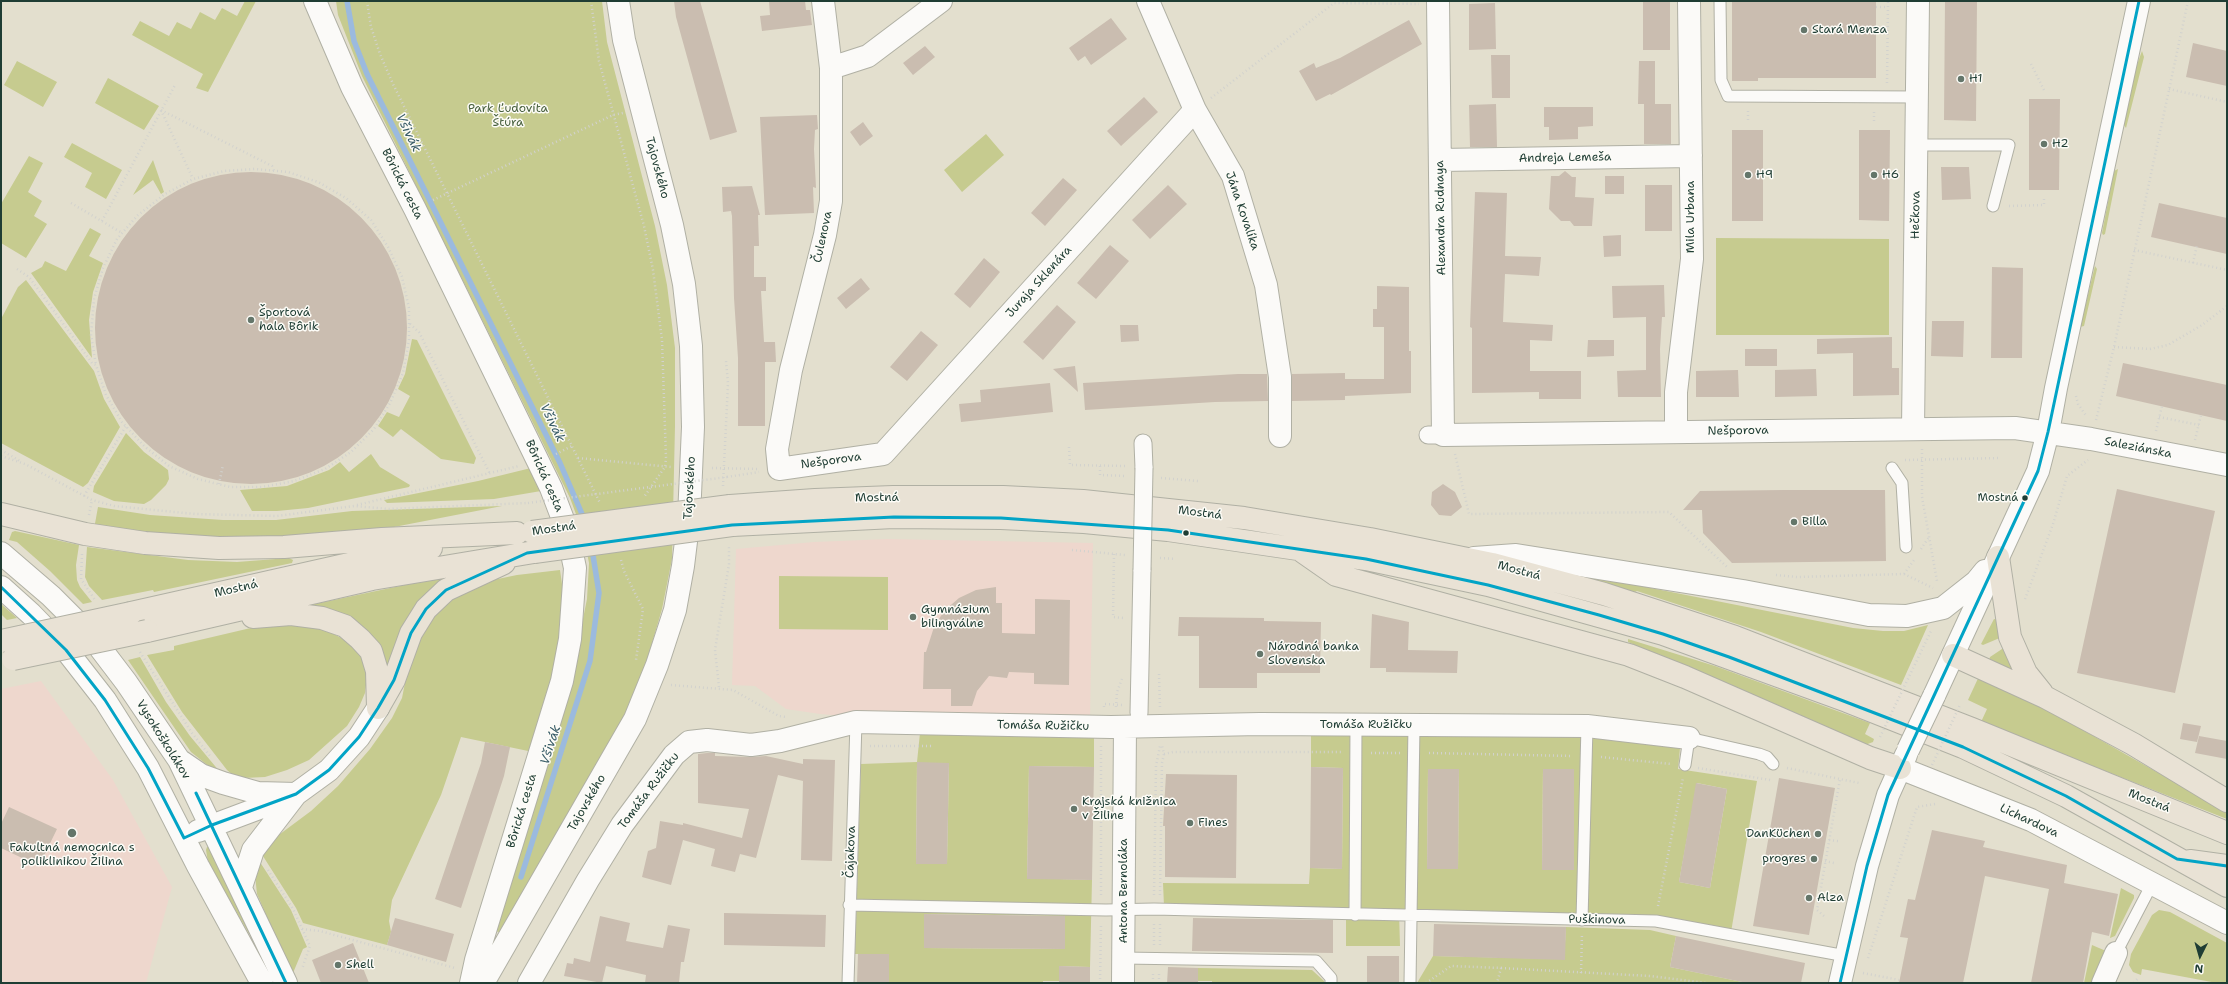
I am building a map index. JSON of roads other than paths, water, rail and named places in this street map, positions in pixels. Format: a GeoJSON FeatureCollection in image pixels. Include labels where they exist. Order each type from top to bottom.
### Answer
{"type":"FeatureCollection","features":[{"type":"Feature","properties":{"kind":"main road","name":"Mostná"},"geometry":{"type":"LineString","coordinates":[[1,641],[367,560],[528,542],[728,516],[815,500],[1003,497],[1083,501],[1244,518],[1370,539],[1492,564],[1604,594],[1735,637],[1980,732],[2227,833]]}},
{"type":"Feature","properties":{"kind":"main road"},"geometry":{"type":"LineString","coordinates":[[1,514],[85,534],[145,543],[219,548],[284,547],[382,539],[528,542]]}},
{"type":"Feature","properties":{"kind":"main road","name":"Mostná"},"geometry":{"type":"LineString","coordinates":[[728,516],[1001,518],[1168,530],[1298,549],[1427,571],[1488,585],[1606,617],[1714,652],[1963,747],[2066,796],[2227,886]]}},
{"type":"Feature","properties":{"kind":"main road"},"geometry":{"type":"LineString","coordinates":[[378,708],[394,680],[411,633],[426,609],[446,590],[528,542]]}},
{"type":"Feature","properties":{"kind":"main road","name":"Mostná"},"geometry":{"type":"LineString","coordinates":[[7,660],[141,638],[186,622],[528,542]]}},
{"type":"Feature","properties":{"kind":"main road"},"geometry":{"type":"LineString","coordinates":[[1298,549],[1336,575],[1630,655],[1685,677],[1870,758],[1904,759]]}},
{"type":"Feature","properties":{"kind":"main road"},"geometry":{"type":"LineString","coordinates":[[1998,557],[2010,637],[2026,673],[2045,697]]}},
{"type":"Feature","properties":{"kind":"main road"},"geometry":{"type":"LineString","coordinates":[[186,622],[291,614],[322,618],[345,626],[371,651],[377,671],[378,708]]}},
{"type":"Feature","properties":{"kind":"main road"},"geometry":{"type":"LineString","coordinates":[[1953,655],[2045,697],[2133,744],[2227,801]]}},
{"type":"Feature","properties":{"kind":"main road"},"geometry":{"type":"LineString","coordinates":[[2177,859],[2227,866]]}},
{"type":"Feature","properties":{"kind":"street","name":"Bôrická cesta"},"geometry":{"type":"LineString","coordinates":[[315,1],[352,87],[415,209],[551,488],[567,530],[575,568],[570,639],[562,681],[476,960],[464,976]]}},
{"type":"Feature","properties":{"kind":"street","name":"Tajovského"},"geometry":{"type":"LineString","coordinates":[[482,983],[635,720],[652,679],[674,610],[683,566],[692,468],[691,346],[684,284],[672,224],[624,40],[618,1]]}},
{"type":"Feature","properties":{"kind":"street","name":"Čulenova"},"geometry":{"type":"LineString","coordinates":[[779,469],[777,448],[791,370],[825,235],[831,201],[831,68],[823,1]]}},
{"type":"Feature","properties":{"kind":"street"},"geometry":{"type":"LineString","coordinates":[[831,68],[868,56],[941,1]]}},
{"type":"Feature","properties":{"kind":"street","name":"Jána Kovalíka"},"geometry":{"type":"LineString","coordinates":[[1148,1],[1195,110],[1233,176],[1266,285],[1280,377],[1280,436]]}},
{"type":"Feature","properties":{"kind":"street","name":"Mila Urbana"},"geometry":{"type":"LineString","coordinates":[[1676,431],[1676,392],[1692,259],[1689,1]]}},
{"type":"Feature","properties":{"kind":"street","name":"Hečkova"},"geometry":{"type":"LineString","coordinates":[[1913,429],[1918,1]]}},
{"type":"Feature","properties":{"kind":"street"},"geometry":{"type":"LineString","coordinates":[[1840,983],[1836,954],[1888,795],[2038,471],[2048,432],[2057,381],[2139,1]]}},
{"type":"Feature","properties":{"kind":"street","name":"Alexandra Rudnaya"},"geometry":{"type":"LineString","coordinates":[[1430,2],[1440,160],[1435,435]]}},
{"type":"Feature","properties":{"kind":"street","name":"Juraja Sklenára"},"geometry":{"type":"LineString","coordinates":[[883,454],[1195,110]]}},
{"type":"Feature","properties":{"kind":"street","name":"Andreja Lemeša"},"geometry":{"type":"LineString","coordinates":[[1440,160],[1691,156]]}},
{"type":"Feature","properties":{"kind":"street","name":"Nešporova"},"geometry":{"type":"LineString","coordinates":[[1435,435],[2011,428],[2048,432]]}},
{"type":"Feature","properties":{"kind":"street","name":"Saleziánska"},"geometry":{"type":"LineString","coordinates":[[2048,432],[2227,465]]}},
{"type":"Feature","properties":{"kind":"street","name":"Antona Bernoláka"},"geometry":{"type":"LineString","coordinates":[[1123,983],[1124,909],[1132,720],[1142,570],[1144,443]]}},
{"type":"Feature","properties":{"kind":"street","name":"Nešporova"},"geometry":{"type":"LineString","coordinates":[[779,469],[883,454]]}},
{"type":"Feature","properties":{"kind":"street","name":"Vysokoškolákov"},"geometry":{"type":"LineString","coordinates":[[1,553],[52,596],[91,636],[126,682],[179,760],[241,887],[293,979]]}},
{"type":"Feature","properties":{"kind":"street"},"geometry":{"type":"LineString","coordinates":[[1465,558],[1516,555],[1743,591],[1869,615],[1907,616],[1943,608],[1976,582],[1998,557]]}},
{"type":"Feature","properties":{"kind":"street"},"geometry":{"type":"LineString","coordinates":[[1,587],[31,614],[66,650],[105,700],[148,768],[262,983]]}},
{"type":"Feature","properties":{"kind":"street"},"geometry":{"type":"LineString","coordinates":[[184,838],[212,825],[296,794],[329,770],[359,738],[378,708]]}},
{"type":"Feature","properties":{"kind":"street","name":"Tomáša Ružičku"},"geometry":{"type":"LineString","coordinates":[[529,983],[588,880],[622,825],[674,755],[689,742],[707,740],[751,745],[780,742],[856,722],[1132,720],[1161,734],[1356,725],[1587,726],[1689,738]]}},
{"type":"Feature","properties":{"kind":"street","name":"Lichardova"},"geometry":{"type":"LineString","coordinates":[[1904,759],[2031,820],[2227,923]]}},
{"type":"Feature","properties":{"kind":"street"},"geometry":{"type":"LineString","coordinates":[[179,760],[201,775],[223,783],[258,793],[296,794]]}},
{"type":"Feature","properties":{"kind":"street"},"geometry":{"type":"LineString","coordinates":[[241,887],[253,850],[296,794]]}},
{"type":"Feature","properties":{"kind":"street"},"geometry":{"type":"LineString","coordinates":[[2103,983],[2116,953]]}},
{"type":"Feature","properties":{"kind":"lane"},"geometry":{"type":"LineString","coordinates":[[1720,1],[1721,80],[1728,96],[1917,97]]}},
{"type":"Feature","properties":{"kind":"lane"},"geometry":{"type":"LineString","coordinates":[[1916,145],[2009,145],[1993,206]]}},
{"type":"Feature","properties":{"kind":"lane"},"geometry":{"type":"LineString","coordinates":[[1896,464],[1902,483],[1906,547]]}},
{"type":"Feature","properties":{"kind":"lane","name":"Čajakova"},"geometry":{"type":"LineString","coordinates":[[848,983],[849,905],[856,722]]}},
{"type":"Feature","properties":{"kind":"lane"},"geometry":{"type":"LineString","coordinates":[[1355,915],[1356,725]]}},
{"type":"Feature","properties":{"kind":"lane"},"geometry":{"type":"LineString","coordinates":[[1410,983],[1414,725]]}},
{"type":"Feature","properties":{"kind":"lane"},"geometry":{"type":"LineString","coordinates":[[1582,920],[1587,726]]}},
{"type":"Feature","properties":{"kind":"lane"},"geometry":{"type":"LineString","coordinates":[[1685,766],[1689,738],[1715,742],[1759,754],[1767,757],[1773,764]]}},
{"type":"Feature","properties":{"kind":"lane"},"geometry":{"type":"LineString","coordinates":[[2116,953],[2152,884]]}},
{"type":"Feature","properties":{"kind":"lane","name":"Puškinova"},"geometry":{"type":"LineString","coordinates":[[849,905],[1124,909],[1656,921],[1836,954]]}},
{"type":"Feature","properties":{"kind":"lane"},"geometry":{"type":"LineString","coordinates":[[1123,958],[1316,961],[1331,978],[1331,983]]}},
{"type":"Feature","properties":{"kind":"waterway","name":"Všivák"},"geometry":{"type":"LineString","coordinates":[[347,1],[354,41],[367,74],[560,463],[585,521]]}},
{"type":"Feature","properties":{"kind":"waterway","name":"Všivák"},"geometry":{"type":"LineString","coordinates":[[521,877],[590,661],[599,593],[592,549]]}},
{"type":"Feature","properties":{"kind":"place","name":"Stará Menza"},"geometry":{"type":"Point","coordinates":[1804,30]}},
{"type":"Feature","properties":{"kind":"place","name":"H1"},"geometry":{"type":"Point","coordinates":[1961,79]}},
{"type":"Feature","properties":{"kind":"place","name":"H2"},"geometry":{"type":"Point","coordinates":[2044,144]}},
{"type":"Feature","properties":{"kind":"place","name":"H9"},"geometry":{"type":"Point","coordinates":[1748,175]}},
{"type":"Feature","properties":{"kind":"place","name":"H6"},"geometry":{"type":"Point","coordinates":[1874,175]}},
{"type":"Feature","properties":{"kind":"place","name":"Športová hala Bôrik"},"geometry":{"type":"Point","coordinates":[251,320]}},
{"type":"Feature","properties":{"kind":"place","name":"Mostná"},"geometry":{"type":"Point","coordinates":[2025,498]}},
{"type":"Feature","properties":{"kind":"place","name":"Billa"},"geometry":{"type":"Point","coordinates":[1794,522]}},
{"type":"Feature","properties":{"kind":"place","name":"Gymnázium bilingválne"},"geometry":{"type":"Point","coordinates":[913,617]}},
{"type":"Feature","properties":{"kind":"place","name":"Národná banka Slovenska"},"geometry":{"type":"Point","coordinates":[1260,654]}},
{"type":"Feature","properties":{"kind":"place","name":"Krajská knižnica v Žiline"},"geometry":{"type":"Point","coordinates":[1074,809]}},
{"type":"Feature","properties":{"kind":"place","name":"Fines"},"geometry":{"type":"Point","coordinates":[1190,823]}},
{"type":"Feature","properties":{"kind":"place","name":"Fakultná nemocnica s poliklinikou Žilina"},"geometry":{"type":"Point","coordinates":[72,833]}},
{"type":"Feature","properties":{"kind":"place","name":"DanKüchen"},"geometry":{"type":"Point","coordinates":[1818,834]}},
{"type":"Feature","properties":{"kind":"place","name":"progres"},"geometry":{"type":"Point","coordinates":[1814,859]}},
{"type":"Feature","properties":{"kind":"place","name":"Alza"},"geometry":{"type":"Point","coordinates":[1809,898]}},
{"type":"Feature","properties":{"kind":"place","name":"Shell"},"geometry":{"type":"Point","coordinates":[338,965]}},
{"type":"Feature","properties":{"kind":"park label","name":"Park Ľudovíta Štúra"},"geometry":{"type":"Point","coordinates":[508,116]}}]}
